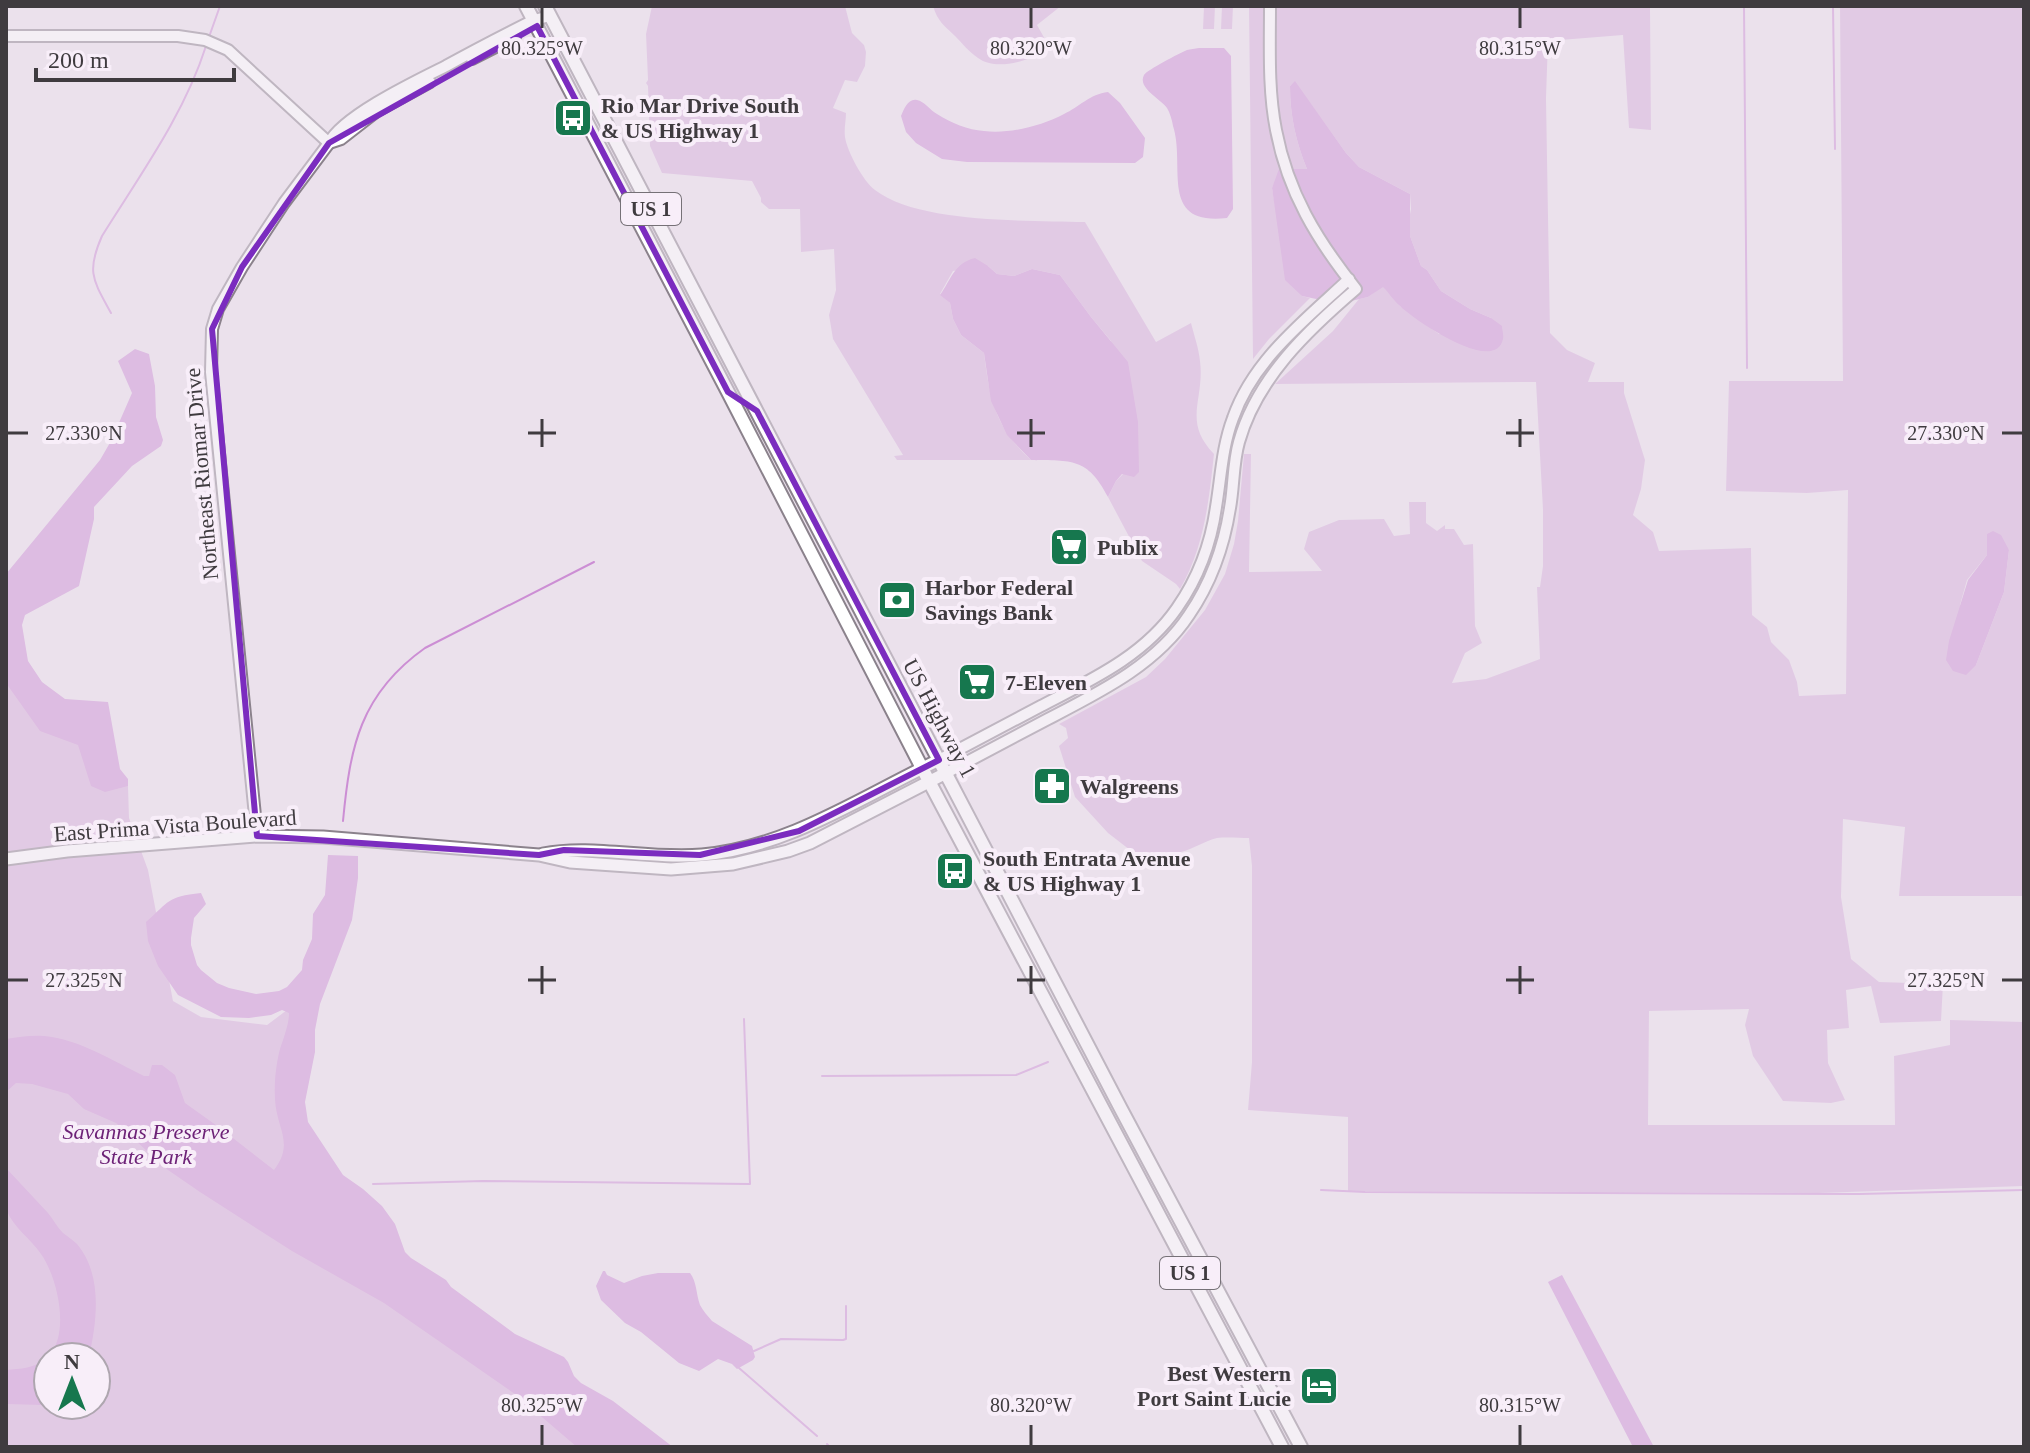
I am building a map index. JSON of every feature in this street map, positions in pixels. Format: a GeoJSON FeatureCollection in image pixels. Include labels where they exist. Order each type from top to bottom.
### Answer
{"type":"FeatureCollection","features":[{"type":"Feature","properties":{"kind":"main road","name":"US Highway 1"},"geometry":{"type":"LineString","coordinates":[[526,6],[922,768],[1282,1447]]}},
{"type":"Feature","properties":{"kind":"main road","name":"US Highway 1"},"geometry":{"type":"LineString","coordinates":[[548,11],[1121,1109],[1301,1447]]}},
{"type":"Feature","properties":{"kind":"main road"},"geometry":{"type":"LineString","coordinates":[[716,369],[732,382],[742,383]]}},
{"type":"Feature","properties":{"kind":"main road"},"geometry":{"type":"LineString","coordinates":[[729,394],[739,397],[757,411]]}},
{"type":"Feature","properties":{"kind":"main road","name":"East Prima Vista Boulevard"},"geometry":{"type":"LineString","coordinates":[[539,855],[564,850],[675,856],[729,852],[807,827],[939,760]]}},
{"type":"Feature","properties":{"kind":"main road","name":"East Prima Vista Boulevard"},"geometry":{"type":"LineString","coordinates":[[6,859],[67,851],[257,836],[335,838],[671,869],[733,864],[810,843],[946,773]]}},
{"type":"Feature","properties":{"kind":"main road"},"geometry":{"type":"LineString","coordinates":[[1088,1081],[1121,1109]]}},
{"type":"Feature","properties":{"kind":"main road"},"geometry":{"type":"LineString","coordinates":[[1098,1099],[1132,1129]]}},
{"type":"Feature","properties":{"kind":"street"},"geometry":{"type":"LineString","coordinates":[[1270,6],[1271,91],[1275,129],[1285,167],[1305,215],[1323,247],[1349,279]]}},
{"type":"Feature","properties":{"kind":"street","name":"Northeast Riomar Drive"},"geometry":{"type":"LineString","coordinates":[[257,836],[211,372],[212,329],[218,309],[284,203],[333,135],[389,95],[535,23],[548,11]]}},
{"type":"Feature","properties":{"kind":"street"},"geometry":{"type":"LineString","coordinates":[[6,36],[178,36],[213,43],[228,50],[329,143]]}},
{"type":"Feature","properties":{"kind":"street","name":"East Prima Vista Boulevard"},"geometry":{"type":"LineString","coordinates":[[939,760],[1098,677],[1127,659],[1159,630],[1183,599],[1208,545],[1219,474],[1233,416],[1261,366],[1349,279],[1356,289],[1293,349],[1257,399],[1239,442],[1222,548],[1209,582],[1189,616],[1169,641],[1135,670],[1101,691],[946,773]]}},
{"type":"Feature","properties":{"kind":"highlighted area"},"geometry":{"type":"Polygon","coordinates":[[[537,26],[728,392],[757,411],[939,760],[799,831],[700,855],[564,850],[539,855],[257,836],[212,329],[242,267],[329,143],[537,26]]]}},
{"type":"Feature","properties":{"kind":"green space"},"geometry":{"type":"Polygon","coordinates":[[[652,6],[845,6],[852,33],[864,45],[865,66],[857,82],[845,80],[833,108],[846,113],[846,143],[870,186],[894,201],[946,215],[1085,222],[1156,342],[1191,323],[1201,375],[1197,420],[1204,442],[1214,454],[1200,541],[1180,589],[1142,561],[1108,497],[1123,474],[1111,341],[1060,275],[1032,269],[1014,276],[997,274],[988,266],[953,271],[940,294],[950,303],[961,335],[984,353],[996,412],[1009,436],[1031,460],[897,460],[894,456],[903,455],[833,339],[829,315],[836,290],[834,249],[801,252],[800,209],[769,209],[761,202],[752,181],[662,173],[650,146],[646,83],[646,34],[652,6]]]}},
{"type":"Feature","properties":{"kind":"green space"},"geometry":{"type":"Polygon","coordinates":[[[933,6],[1061,6],[1037,25],[1050,48],[1014,63],[995,64],[975,56],[942,23],[933,6]]]}},
{"type":"Feature","properties":{"kind":"green space"},"geometry":{"type":"Polygon","coordinates":[[[1204,6],[1215,6],[1214,29],[1203,29],[1204,6]]]}},
{"type":"Feature","properties":{"kind":"green space"},"geometry":{"type":"Polygon","coordinates":[[[1222,6],[1233,6],[1232,29],[1221,29],[1222,6]]]}},
{"type":"Feature","properties":{"kind":"green space"},"geometry":{"type":"Polygon","coordinates":[[[1249,6],[1267,6],[1282,169],[1272,188],[1279,229],[1302,296],[1310,298],[1253,359],[1249,6]]]}},
{"type":"Feature","properties":{"kind":"green space"},"geometry":{"type":"Polygon","coordinates":[[[1274,6],[1650,6],[1651,130],[1629,128],[1623,35],[1548,41],[1550,333],[1567,350],[1595,363],[1588,382],[1624,382],[1624,393],[1645,460],[1633,515],[1653,532],[1659,551],[1751,548],[1752,615],[1767,627],[1771,642],[1789,660],[1799,696],[1846,694],[1848,490],[1807,493],[1726,491],[1729,381],[1843,381],[1840,6],[2024,6],[2024,896],[1899,896],[1905,827],[1843,819],[1841,897],[1851,959],[1879,982],[1943,984],[1941,1021],[1880,1023],[1871,986],[1846,990],[1849,1028],[1827,1030],[1828,1063],[1845,1100],[1831,1103],[1783,1101],[1753,1056],[1745,1025],[1749,1009],[1649,1011],[1648,1125],[1895,1125],[1894,1056],[1950,1045],[1950,1020],[2024,1022],[2024,1186],[1818,1193],[1348,1191],[1348,1117],[1248,1110],[1252,1062],[1252,866],[1249,838],[1217,838],[1181,852],[1143,860],[1108,833],[1075,797],[1059,746],[1068,738],[1066,728],[1059,724],[1146,677],[1205,610],[1225,574],[1234,544],[1244,454],[1251,454],[1249,572],[1322,571],[1304,549],[1309,532],[1339,520],[1384,519],[1394,536],[1410,534],[1409,502],[1426,502],[1426,523],[1437,531],[1445,525],[1445,529],[1454,529],[1464,545],[1473,544],[1475,626],[1482,643],[1465,653],[1452,683],[1486,679],[1540,659],[1537,587],[1540,587],[1543,566],[1536,382],[1275,384],[1333,331],[1359,299],[1368,297],[1383,286],[1400,306],[1439,334],[1491,318],[1441,291],[1421,266],[1410,236],[1410,194],[1359,167],[1295,82],[1290,86],[1292,118],[1307,169],[1290,169],[1279,128],[1275,91],[1274,6]],[[1987,534],[1987,555],[1967,580],[1960,605],[1976,665],[2004,592],[2009,550],[1987,534]]]}},
{"type":"Feature","properties":{"kind":"green space","name":"Savannas Preserve State Park"},"geometry":{"type":"Polygon","coordinates":[[[6,678],[79,739],[96,787],[128,786],[129,818],[148,870],[173,1001],[201,1017],[267,1025],[295,1004],[296,1142],[281,1178],[616,1447],[6,1447],[6,678]]]}},
{"type":"Feature","properties":{"kind":"shaded area"},"geometry":{"type":"Polygon","coordinates":[[[1224,48],[1231,56],[1233,209],[1227,218],[1205,218],[1191,213],[1183,203],[1171,117],[1143,80],[1146,73],[1164,62],[1187,50],[1224,48]]]}},
{"type":"Feature","properties":{"kind":"shaded area"},"geometry":{"type":"Polygon","coordinates":[[[1295,81],[1359,167],[1410,194],[1410,236],[1421,266],[1441,291],[1502,326],[1503,339],[1497,349],[1485,351],[1470,348],[1436,332],[1408,313],[1383,287],[1368,297],[1347,302],[1361,289],[1326,244],[1308,213],[1290,169],[1307,169],[1292,118],[1290,86],[1295,81]]]}},
{"type":"Feature","properties":{"kind":"shaded area"},"geometry":{"type":"Polygon","coordinates":[[[1108,92],[1120,103],[1145,138],[1143,157],[1135,163],[967,162],[942,159],[916,143],[906,132],[901,116],[909,102],[917,100],[966,128],[994,132],[1015,130],[1055,118],[1090,98],[1108,92]]]}},
{"type":"Feature","properties":{"kind":"shaded area"},"geometry":{"type":"Polygon","coordinates":[[[1279,169],[1282,169],[1344,279],[1321,300],[1302,296],[1285,280],[1272,188],[1279,169]]]}},
{"type":"Feature","properties":{"kind":"shaded area"},"geometry":{"type":"Polygon","coordinates":[[[975,258],[997,274],[1014,276],[1032,269],[1060,275],[1128,362],[1138,422],[1139,472],[1134,477],[1122,474],[1108,497],[1093,474],[1085,468],[1068,462],[1031,460],[1007,435],[991,401],[984,353],[961,335],[950,303],[940,295],[958,268],[975,258]]]}},
{"type":"Feature","properties":{"kind":"shaded area"},"geometry":{"type":"Polygon","coordinates":[[[135,349],[149,354],[155,386],[156,417],[163,440],[161,446],[132,466],[94,507],[79,586],[25,615],[22,625],[28,661],[42,682],[65,699],[108,702],[120,769],[128,779],[128,786],[105,792],[91,786],[78,745],[40,731],[6,683],[6,574],[100,460],[111,441],[132,393],[118,361],[135,349]]]}},
{"type":"Feature","properties":{"kind":"shaded area"},"geometry":{"type":"Polygon","coordinates":[[[1993,531],[2001,535],[2009,550],[2004,592],[1976,665],[1966,675],[1953,671],[1946,660],[1949,641],[1968,580],[1987,555],[1987,534],[1993,531]]]}},
{"type":"Feature","properties":{"kind":"shaded area"},"geometry":{"type":"Polygon","coordinates":[[[328,855],[358,856],[358,878],[352,920],[320,1004],[305,1102],[308,1122],[343,1175],[382,1206],[395,1224],[405,1252],[411,1258],[446,1280],[451,1287],[515,1334],[564,1357],[581,1383],[613,1401],[673,1447],[577,1447],[515,1394],[384,1303],[292,1251],[168,1170],[116,1123],[84,1109],[68,1094],[16,1083],[6,1092],[6,1039],[39,1036],[70,1041],[144,1076],[149,1076],[152,1065],[162,1065],[175,1075],[185,1103],[274,1170],[284,1143],[275,1093],[279,1055],[289,1013],[282,1010],[249,1018],[221,1017],[178,995],[158,966],[148,941],[146,922],[175,898],[201,893],[206,904],[194,918],[191,938],[197,965],[217,983],[229,988],[256,994],[279,991],[287,987],[302,970],[312,939],[313,914],[325,895],[328,855]]]}},
{"type":"Feature","properties":{"kind":"shaded area"},"geometry":{"type":"Polygon","coordinates":[[[6,1168],[85,1256],[96,1299],[92,1341],[57,1341],[59,1307],[52,1277],[37,1249],[13,1222],[7,1211],[6,1168]]]}},
{"type":"Feature","properties":{"kind":"shaded area"},"geometry":{"type":"Polygon","coordinates":[[[603,1271],[624,1283],[658,1273],[690,1273],[704,1311],[712,1321],[752,1346],[755,1357],[737,1369],[718,1359],[699,1371],[679,1363],[625,1323],[601,1300],[596,1286],[603,1271]]]}},
{"type":"Feature","properties":{"kind":"shaded area"},"geometry":{"type":"Polygon","coordinates":[[[1562,1275],[1654,1447],[1633,1447],[1548,1282],[1562,1275]]]}},
{"type":"Feature","properties":{"kind":"shaded area"},"geometry":{"type":"Polygon","coordinates":[[[32,1366],[32,1405],[6,1404],[6,1370],[32,1366]]]}},
{"type":"Feature","properties":{"kind":"waterway"},"geometry":{"type":"LineString","coordinates":[[209,37],[220,6]]}},
{"type":"Feature","properties":{"kind":"waterway"},"geometry":{"type":"LineString","coordinates":[[1744,6],[1747,368]]}},
{"type":"Feature","properties":{"kind":"waterway"},"geometry":{"type":"LineString","coordinates":[[1833,6],[1835,149]]}},
{"type":"Feature","properties":{"kind":"waterway"},"geometry":{"type":"LineString","coordinates":[[111,313],[94,276],[97,248],[186,96],[206,46]]}},
{"type":"Feature","properties":{"kind":"waterway"},"geometry":{"type":"LineString","coordinates":[[343,821],[350,769],[362,724],[372,703],[403,666],[425,648],[594,562]]}},
{"type":"Feature","properties":{"kind":"waterway"},"geometry":{"type":"LineString","coordinates":[[373,1184],[483,1181],[750,1184],[744,1019]]}},
{"type":"Feature","properties":{"kind":"waterway"},"geometry":{"type":"LineString","coordinates":[[822,1076],[1016,1075],[1048,1062]]}},
{"type":"Feature","properties":{"kind":"waterway"},"geometry":{"type":"LineString","coordinates":[[1321,1190],[1859,1194],[2024,1190]]}},
{"type":"Feature","properties":{"kind":"waterway"},"geometry":{"type":"LineString","coordinates":[[754,1351],[781,1339],[846,1339],[846,1306]]}},
{"type":"Feature","properties":{"kind":"waterway"},"geometry":{"type":"LineString","coordinates":[[739,1368],[817,1436]]}},
{"type":"Feature","properties":{"kind":"waterway"},"geometry":{"type":"LineString","coordinates":[[827,1444],[830,1447]]}},
{"type":"Feature","properties":{"kind":"place","name":"Rio Mar Drive South & US Highway 1"},"geometry":{"type":"Point","coordinates":[573,118]}},
{"type":"Feature","properties":{"kind":"place","name":"Publix"},"geometry":{"type":"Point","coordinates":[1069,547]}},
{"type":"Feature","properties":{"kind":"place","name":"Harbor Federal Savings Bank"},"geometry":{"type":"Point","coordinates":[897,600]}},
{"type":"Feature","properties":{"kind":"place","name":"7-Eleven"},"geometry":{"type":"Point","coordinates":[977,682]}},
{"type":"Feature","properties":{"kind":"place","name":"Walgreens"},"geometry":{"type":"Point","coordinates":[1052,786]}},
{"type":"Feature","properties":{"kind":"place","name":"South Entrata Avenue & US Highway 1"},"geometry":{"type":"Point","coordinates":[955,871]}},
{"type":"Feature","properties":{"kind":"place","name":"Best Western Port Saint Lucie"},"geometry":{"type":"Point","coordinates":[1319,1386]}}]}
